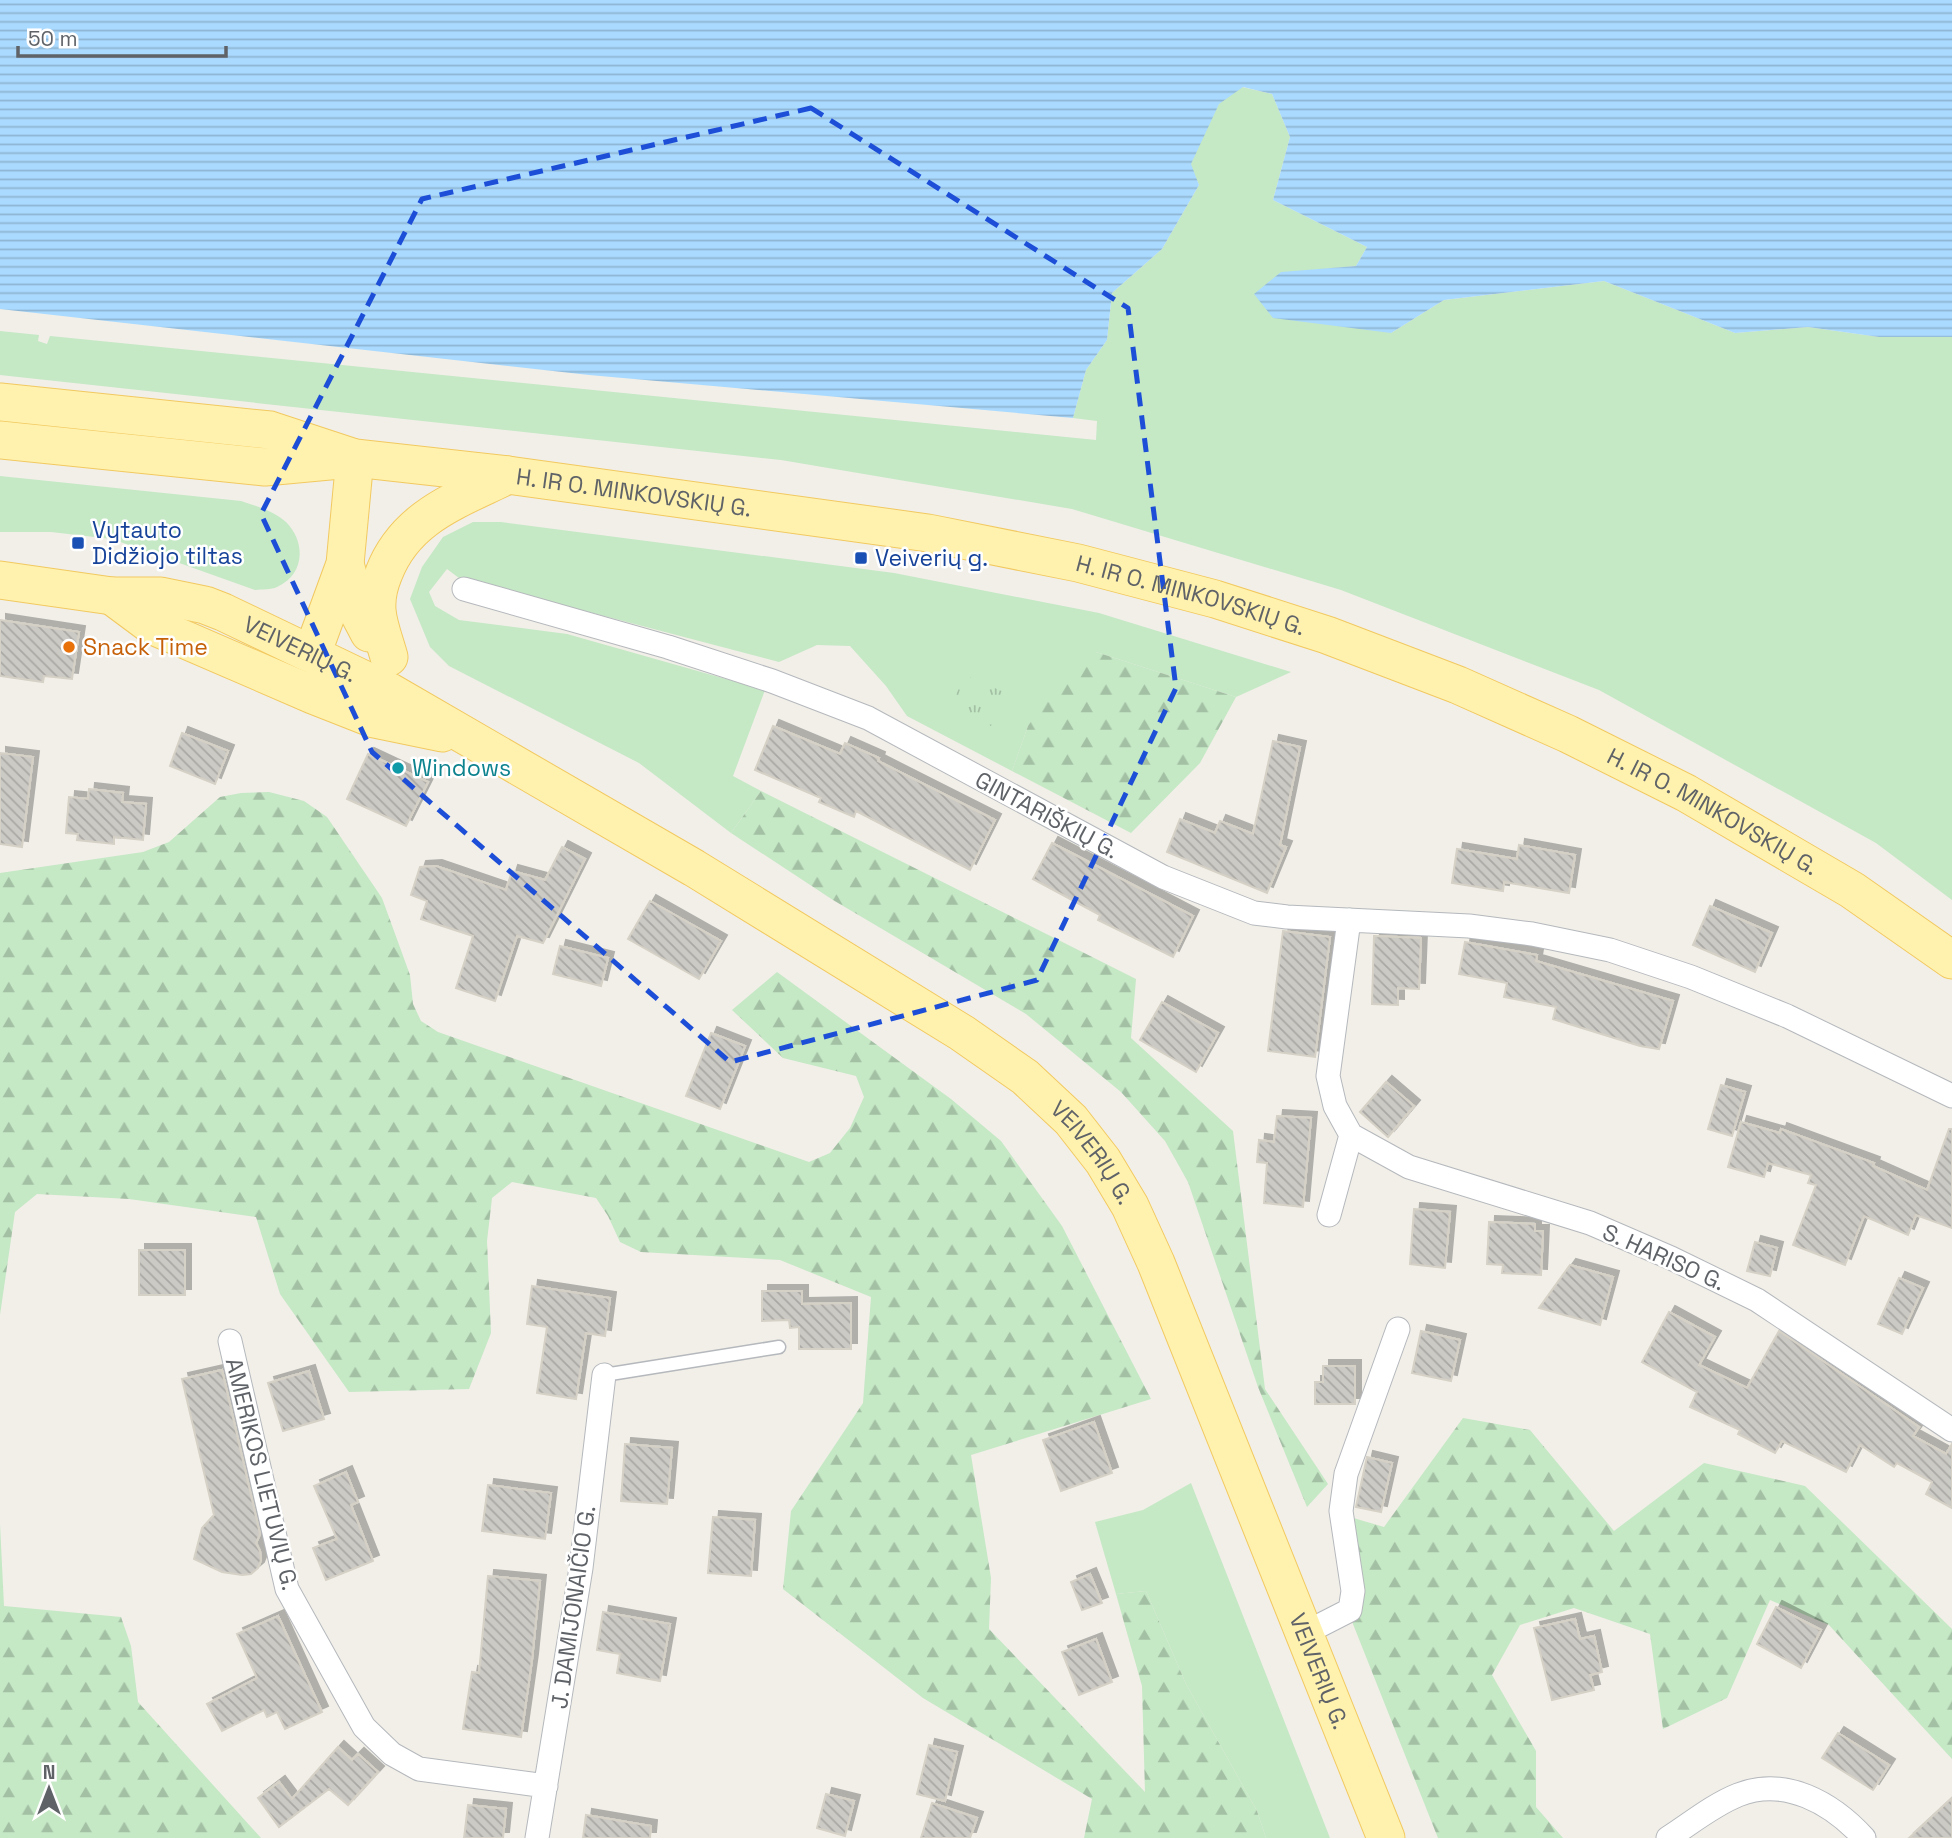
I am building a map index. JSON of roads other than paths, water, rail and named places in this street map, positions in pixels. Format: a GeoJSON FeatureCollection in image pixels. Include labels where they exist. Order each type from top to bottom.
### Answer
{"type":"FeatureCollection","features":[{"type":"Feature","properties":{"kind":"main road","name":"H. IR O. MINKOVSKIŲ G."},"geometry":{"type":"LineString","coordinates":[[0,402],[270,430],[355,458],[509,475],[928,533],[1078,563],[1215,599],[1327,635],[1458,685],[1568,734],[1686,793],[1852,890],[1952,960]]}},
{"type":"Feature","properties":{"kind":"main road","name":"H. IR O. MINKOVSKIŲ G."},"geometry":{"type":"LineString","coordinates":[[0,440],[265,467],[355,458]]}},
{"type":"Feature","properties":{"kind":"main road"},"geometry":{"type":"LineString","coordinates":[[355,458],[345,564],[312,654],[374,719]]}},
{"type":"Feature","properties":{"kind":"main road"},"geometry":{"type":"LineString","coordinates":[[388,657],[377,612],[377,589],[388,561],[402,539],[430,514],[509,475]]}},
{"type":"Feature","properties":{"kind":"main road"},"geometry":{"type":"LineString","coordinates":[[345,564],[359,614],[373,640],[476,740]]}},
{"type":"Feature","properties":{"kind":"main road","name":"VEIVERIŲ G."},"geometry":{"type":"LineString","coordinates":[[0,580],[112,596],[161,596],[205,605],[312,654],[390,692],[476,740],[694,868],[962,1033],[1025,1077],[1071,1120],[1110,1172],[1130,1206],[1151,1252],[1386,1838]]}},
{"type":"Feature","properties":{"kind":"main road","name":"VEIVERIŲ G."},"geometry":{"type":"LineString","coordinates":[[112,596],[151,625],[313,695],[374,719],[476,740]]}},
{"type":"Feature","properties":{"kind":"street","name":"GINTARIŠKIŲ G."},"geometry":{"type":"LineString","coordinates":[[464,589],[668,647],[772,681],[868,718],[1163,877],[1215,899],[1254,913],[1349,920]]}},
{"type":"Feature","properties":{"kind":"street"},"geometry":{"type":"LineString","coordinates":[[1329,1215],[1351,1135],[1335,1106],[1328,1076],[1349,920],[1482,928],[1532,934],[1610,950],[1691,977],[1787,1016],[1949,1089]]}},
{"type":"Feature","properties":{"kind":"street","name":"S. HARISO G."},"geometry":{"type":"LineString","coordinates":[[1351,1135],[1409,1167],[1590,1223],[1671,1258],[1757,1300],[1952,1430]]}},
{"type":"Feature","properties":{"kind":"street"},"geometry":{"type":"LineString","coordinates":[[1305,1633],[1350,1610],[1353,1591],[1341,1511],[1346,1474],[1398,1329]]}},
{"type":"Feature","properties":{"kind":"street","name":"AMERIKOS LIETUVIŲ G."},"geometry":{"type":"LineString","coordinates":[[230,1341],[287,1589],[364,1727],[392,1754],[419,1769],[546,1786]]}},
{"type":"Feature","properties":{"kind":"street","name":"J. DAMIJONAIČIO G."},"geometry":{"type":"LineString","coordinates":[[537,1838],[581,1569],[604,1375]]}},
{"type":"Feature","properties":{"kind":"street"},"geometry":{"type":"LineString","coordinates":[[1668,1838],[1735,1796],[1752,1790],[1775,1787],[1793,1790],[1815,1800],[1851,1824],[1864,1838]]}},
{"type":"Feature","properties":{"kind":"lane"},"geometry":{"type":"LineString","coordinates":[[604,1375],[779,1347]]}},
{"type":"Feature","properties":{"kind":"water"},"geometry":{"type":"Polygon","coordinates":[[[0,0],[1952,0],[1952,337],[1879,337],[1808,327],[1735,333],[1604,281],[1444,300],[1391,333],[1273,318],[1254,294],[1281,272],[1356,266],[1367,247],[1273,200],[1290,137],[1272,94],[1243,87],[1219,104],[1191,164],[1199,185],[1162,249],[1112,293],[1107,340],[1086,370],[1073,418],[589,375],[0,309],[0,0]]]}},
{"type":"Feature","properties":{"kind":"place","name":"Vytauto Didžiojo tiltas"},"geometry":{"type":"Point","coordinates":[78,543]}},
{"type":"Feature","properties":{"kind":"place","name":"Veiverių g."},"geometry":{"type":"Point","coordinates":[861,558]}},
{"type":"Feature","properties":{"kind":"place","name":"Snack Time"},"geometry":{"type":"Point","coordinates":[69,647]}},
{"type":"Feature","properties":{"kind":"place","name":"Windows"},"geometry":{"type":"Point","coordinates":[398,768]}}]}
